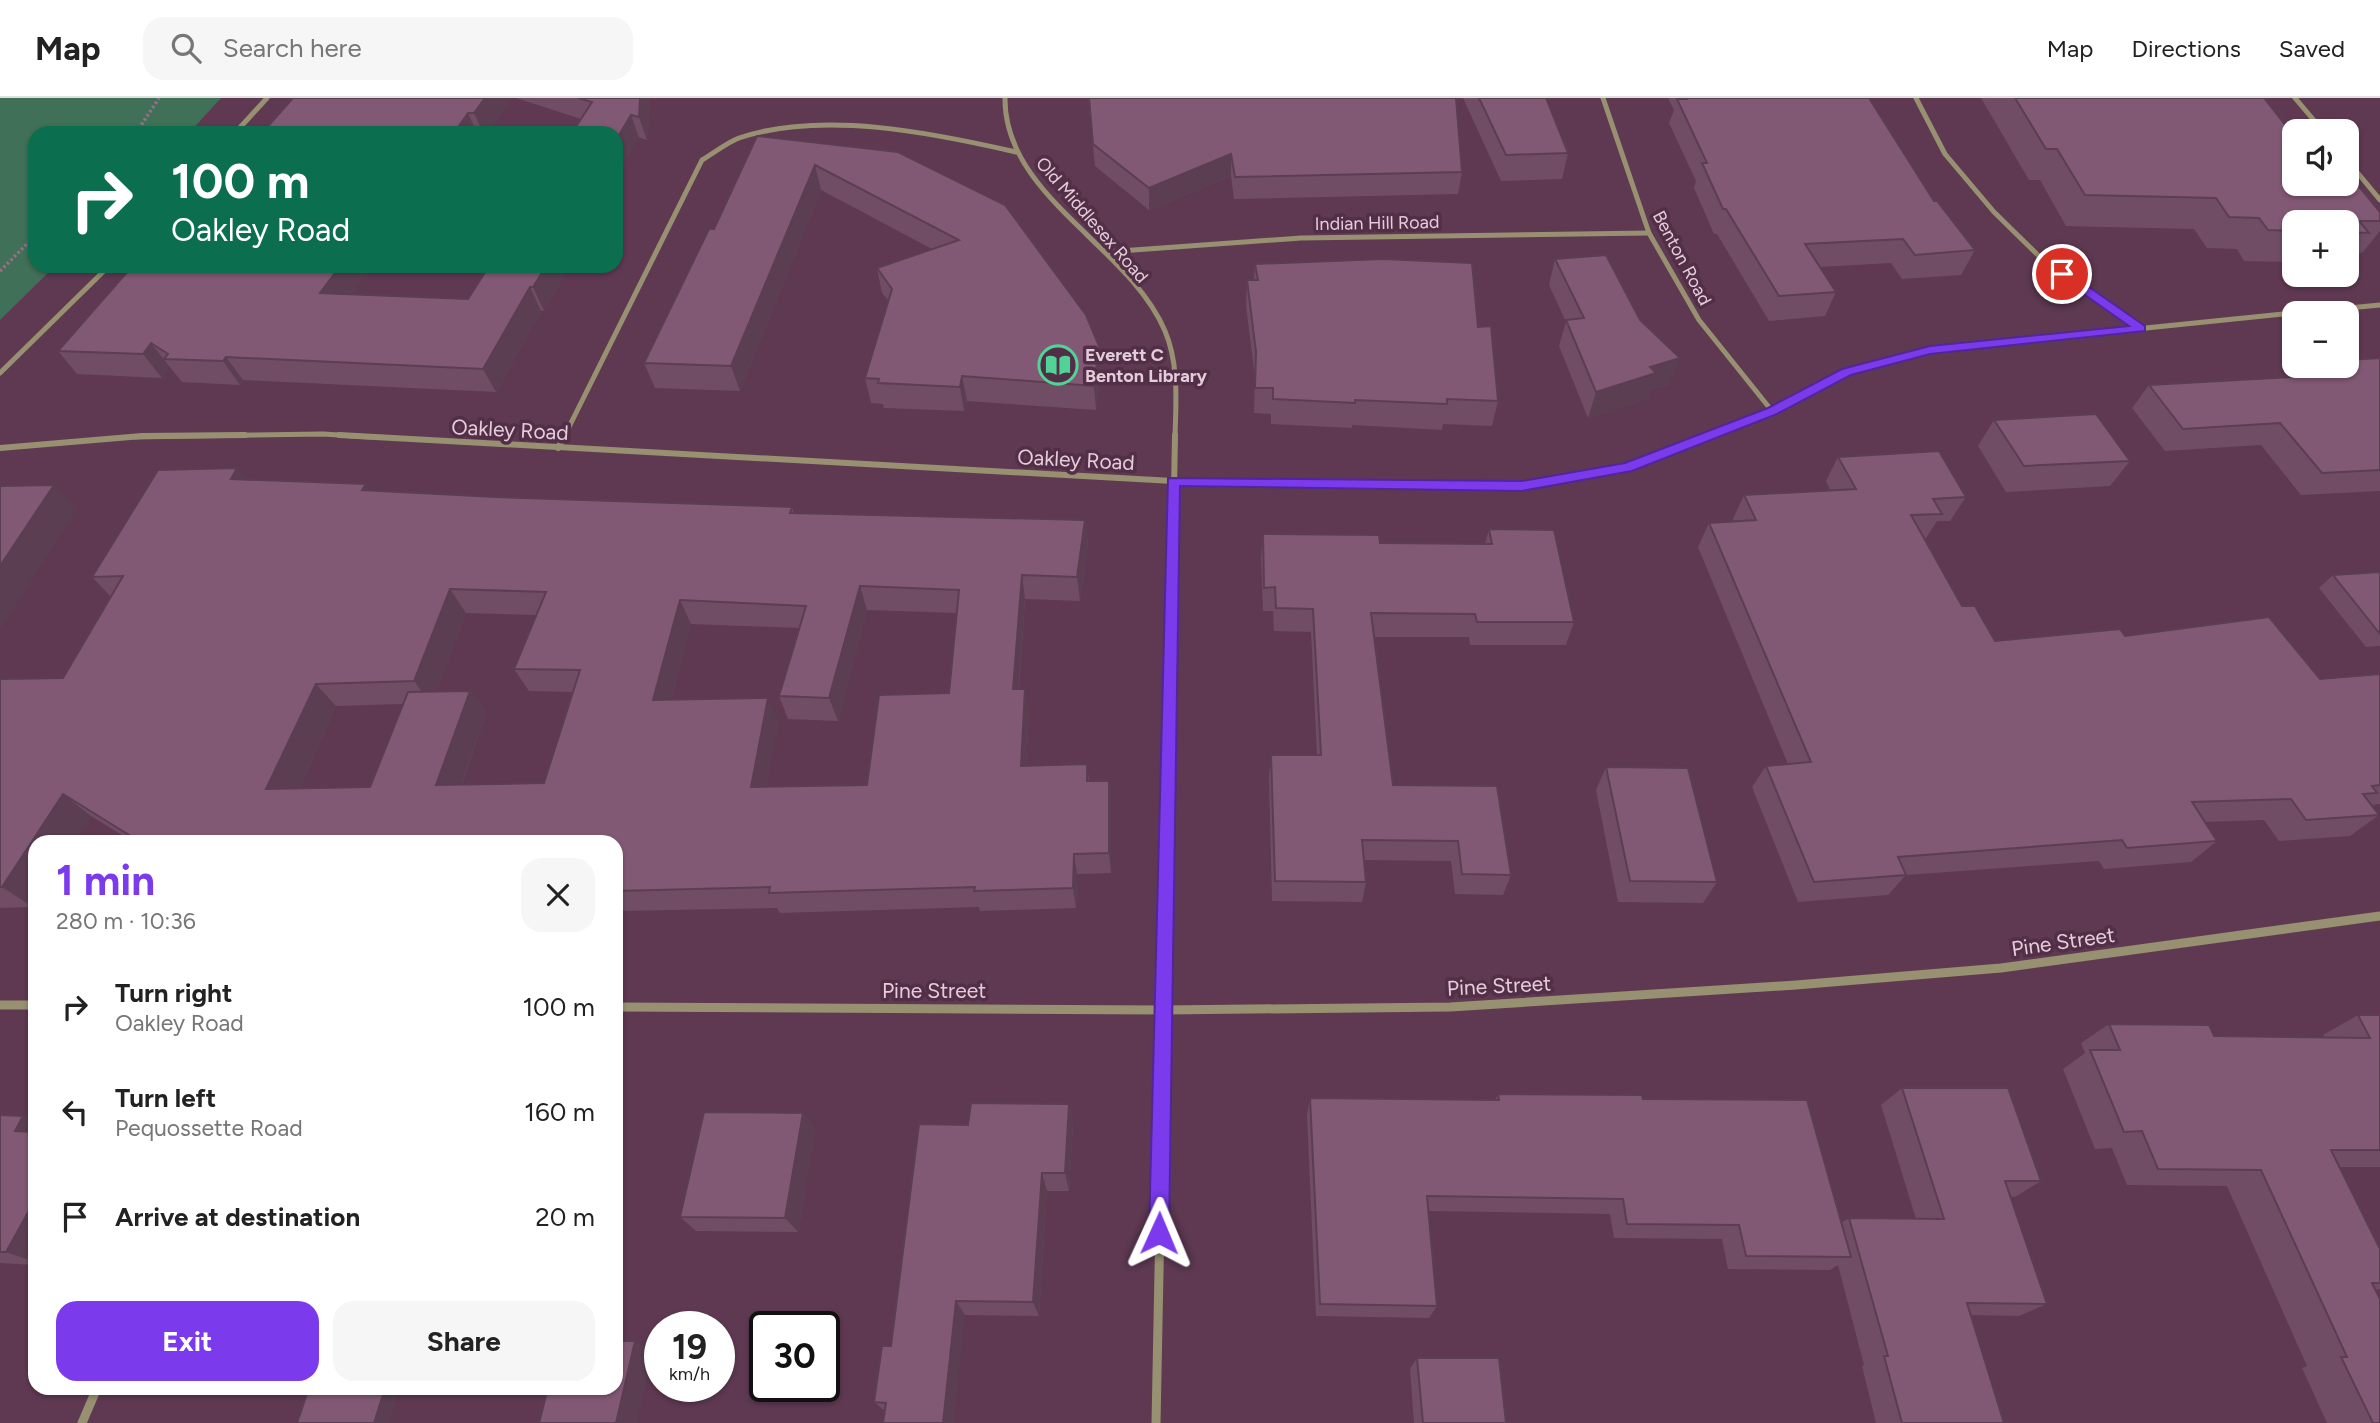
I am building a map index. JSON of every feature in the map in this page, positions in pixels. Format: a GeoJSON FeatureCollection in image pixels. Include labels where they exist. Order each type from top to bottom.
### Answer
{"type":"FeatureCollection","features":[{"type":"Feature","properties":{"kind":"street"},"geometry":{"type":"LineString","coordinates":[[241,126],[267,98]]}},
{"type":"Feature","properties":{"kind":"street","name":"Old Middlesex Road"},"geometry":{"type":"LineString","coordinates":[[1005,98],[1005,128],[1016,152],[1071,219],[1106,252],[1163,326],[1176,376],[1156,1423]]}},
{"type":"Feature","properties":{"kind":"street","name":"Benton Road"},"geometry":{"type":"LineString","coordinates":[[1602,98],[1649,233],[1699,320],[1772,411]]}},
{"type":"Feature","properties":{"kind":"street"},"geometry":{"type":"LineString","coordinates":[[1916,98],[1945,154],[1994,212],[2046,263],[2141,328]]}},
{"type":"Feature","properties":{"kind":"street"},"geometry":{"type":"LineString","coordinates":[[2295,98],[2313,119]]}},
{"type":"Feature","properties":{"kind":"street"},"geometry":{"type":"LineString","coordinates":[[558,449],[702,160],[736,139],[765,131],[808,127],[950,137],[1016,152]]}},
{"type":"Feature","properties":{"kind":"street"},"geometry":{"type":"LineString","coordinates":[[2359,175],[2380,200]]}},
{"type":"Feature","properties":{"kind":"street","name":"Indian Hill Road"},"geometry":{"type":"LineString","coordinates":[[1106,252],[1301,238],[1649,233]]}},
{"type":"Feature","properties":{"kind":"street"},"geometry":{"type":"LineString","coordinates":[[0,373],[102,273]]}},
{"type":"Feature","properties":{"kind":"street","name":"Oakley Road"},"geometry":{"type":"LineString","coordinates":[[2359,307],[2380,305]]}},
{"type":"Feature","properties":{"kind":"street","name":"Oakley Road"},"geometry":{"type":"LineString","coordinates":[[0,448],[142,436],[323,434],[1173,481],[1522,486],[1628,468],[1772,411],[1847,372],[1930,350],[2282,314]]}},
{"type":"Feature","properties":{"kind":"street","name":"Pine Street"},"geometry":{"type":"LineString","coordinates":[[623,1007],[1163,1010],[1450,1007],[1796,985],[2001,968],[2380,916]]}},
{"type":"Feature","properties":{"kind":"street"},"geometry":{"type":"LineString","coordinates":[[0,1005],[28,1005]]}},
{"type":"Feature","properties":{"kind":"street"},"geometry":{"type":"LineString","coordinates":[[82,1423],[94,1395]]}},
{"type":"Feature","properties":{"kind":"path"},"geometry":{"type":"LineString","coordinates":[[141,126],[159,98]]}},
{"type":"Feature","properties":{"kind":"path"},"geometry":{"type":"LineString","coordinates":[[0,271],[28,243]]}},
{"type":"Feature","properties":{"kind":"green space"},"geometry":{"type":"Polygon","coordinates":[[[0,98],[221,98],[195,126],[28,126],[28,273],[48,273],[0,320],[0,98]]]}},
{"type":"Feature","properties":{"kind":"building"},"geometry":{"type":"Polygon","coordinates":[[[293,98],[485,98],[474,113],[468,113],[459,126],[268,126],[293,98]]]}},
{"type":"Feature","properties":{"kind":"building"},"geometry":{"type":"Polygon","coordinates":[[[578,98],[640,98],[639,117],[631,115],[623,128],[623,126],[577,126],[592,102],[578,98]]]}},
{"type":"Feature","properties":{"kind":"building"},"geometry":{"type":"Polygon","coordinates":[[[1089,98],[1456,98],[1462,172],[1235,177],[1231,154],[1149,188],[1093,144],[1089,98]]]}},
{"type":"Feature","properties":{"kind":"building"},"geometry":{"type":"Polygon","coordinates":[[[1479,98],[1546,98],[1568,153],[1506,155],[1479,98]]]}},
{"type":"Feature","properties":{"kind":"building"},"geometry":{"type":"Polygon","coordinates":[[[1869,98],[1934,201],[1937,201],[1975,250],[1915,255],[1903,239],[1805,244],[1836,292],[1779,296],[1726,209],[1723,209],[1702,163],[1707,163],[1677,99],[1869,98]]]}},
{"type":"Feature","properties":{"kind":"building"},"geometry":{"type":"Polygon","coordinates":[[[2015,98],[2264,98],[2282,121],[2282,196],[2359,196],[2359,187],[2380,212],[2380,221],[2359,221],[2359,210],[2282,210],[2282,231],[2268,230],[2259,218],[2229,217],[2216,198],[2085,195],[2057,149],[2046,149],[2015,98]]]}},
{"type":"Feature","properties":{"kind":"building"},"geometry":{"type":"Polygon","coordinates":[[[757,136],[898,152],[1005,205],[1086,315],[1099,346],[1094,386],[962,376],[960,387],[878,383],[879,379],[865,378],[892,289],[877,268],[959,240],[815,165],[731,366],[644,363],[709,229],[714,229],[757,136]]]}},
{"type":"Feature","properties":{"kind":"building"},"geometry":{"type":"Polygon","coordinates":[[[2359,221],[2369,233],[2359,233],[2359,221]]]}},
{"type":"Feature","properties":{"kind":"building"},"geometry":{"type":"Polygon","coordinates":[[[1606,255],[1640,320],[1680,358],[1650,367],[1656,373],[1596,392],[1566,320],[1584,318],[1555,259],[1606,255]]]}},
{"type":"Feature","properties":{"kind":"building"},"geometry":{"type":"Polygon","coordinates":[[[1383,259],[1472,263],[1478,327],[1491,326],[1498,401],[1447,399],[1447,404],[1273,399],[1273,388],[1255,388],[1256,352],[1247,280],[1258,280],[1255,264],[1383,259]]]}},
{"type":"Feature","properties":{"kind":"building"},"geometry":{"type":"Polygon","coordinates":[[[126,273],[335,273],[320,293],[468,299],[485,273],[542,273],[533,287],[530,287],[483,369],[226,357],[223,361],[164,359],[168,354],[151,343],[143,354],[58,351],[126,273]]]}},
{"type":"Feature","properties":{"kind":"building"},"geometry":{"type":"Polygon","coordinates":[[[2380,358],[2380,470],[2322,473],[2280,423],[2183,429],[2149,385],[2282,378],[2359,378],[2359,359],[2380,358]]]}},
{"type":"Feature","properties":{"kind":"building"},"geometry":{"type":"Polygon","coordinates":[[[2096,414],[2130,461],[2024,466],[1994,420],[2096,414]]]}},
{"type":"Feature","properties":{"kind":"building"},"geometry":{"type":"Polygon","coordinates":[[[1939,451],[1966,497],[1933,499],[1942,514],[1911,515],[1962,606],[1975,606],[1995,641],[2120,629],[2125,636],[2269,617],[2320,679],[2380,674],[2380,785],[2372,786],[2377,793],[2363,794],[2379,815],[2306,820],[2291,799],[2192,802],[2217,841],[2127,848],[2122,840],[1898,857],[1906,875],[1814,882],[1766,766],[1811,762],[1709,523],[1756,520],[1744,495],[1856,489],[1838,457],[1939,451]]]}},
{"type":"Feature","properties":{"kind":"building"},"geometry":{"type":"Polygon","coordinates":[[[237,468],[231,479],[366,484],[362,490],[792,507],[790,513],[1085,520],[1077,577],[1022,575],[1013,689],[1025,689],[1021,766],[1087,764],[1087,781],[1109,781],[1109,853],[1074,854],[1073,888],[974,891],[975,887],[769,893],[770,887],[623,891],[623,835],[129,835],[63,794],[36,835],[28,835],[28,847],[0,887],[0,679],[63,678],[123,576],[92,577],[158,470],[237,468]],[[860,586],[829,698],[779,696],[806,606],[680,600],[653,700],[768,698],[751,787],[867,785],[879,695],[949,693],[959,590],[860,586]],[[450,589],[414,681],[316,684],[266,789],[370,787],[408,692],[470,691],[436,785],[544,783],[580,670],[514,669],[546,592],[450,589]]]}},
{"type":"Feature","properties":{"kind":"building"},"geometry":{"type":"Polygon","coordinates":[[[54,485],[0,566],[0,486],[54,485]]]}},
{"type":"Feature","properties":{"kind":"building"},"geometry":{"type":"Polygon","coordinates":[[[1489,529],[1554,530],[1574,622],[1477,622],[1475,614],[1371,613],[1393,785],[1497,786],[1511,875],[1462,874],[1458,841],[1362,840],[1366,882],[1275,881],[1271,755],[1321,755],[1313,609],[1276,608],[1275,587],[1264,588],[1263,534],[1379,535],[1380,543],[1492,544],[1489,529]]]}},
{"type":"Feature","properties":{"kind":"building"},"geometry":{"type":"Polygon","coordinates":[[[2380,572],[2380,634],[2333,575],[2380,572]]]}},
{"type":"Feature","properties":{"kind":"building"},"geometry":{"type":"Polygon","coordinates":[[[1606,767],[1688,768],[1717,882],[1630,881],[1606,767]]]}},
{"type":"Feature","properties":{"kind":"building"},"geometry":{"type":"Polygon","coordinates":[[[2358,1015],[2380,1015],[2380,1150],[2331,1150],[2380,1249],[2380,1283],[2372,1283],[2380,1299],[2380,1423],[2373,1423],[2341,1357],[2347,1357],[2261,1170],[2158,1169],[2142,1131],[2124,1132],[2090,1050],[2120,1050],[2109,1024],[2209,1025],[2214,1036],[2370,1038],[2358,1015]]]}},
{"type":"Feature","properties":{"kind":"building"},"geometry":{"type":"Polygon","coordinates":[[[1902,1088],[2008,1088],[2041,1181],[2005,1181],[2047,1304],[1967,1303],[2004,1423],[1902,1423],[1884,1356],[1888,1356],[1849,1218],[1944,1219],[1902,1088]]]}},
{"type":"Feature","properties":{"kind":"building"},"geometry":{"type":"Polygon","coordinates":[[[1498,1094],[1642,1095],[1643,1099],[1807,1100],[1851,1257],[1746,1256],[1739,1225],[1627,1224],[1623,1199],[1427,1196],[1437,1306],[1320,1304],[1310,1098],[1499,1100],[1498,1094]]]}},
{"type":"Feature","properties":{"kind":"building"},"geometry":{"type":"Polygon","coordinates":[[[971,1103],[1069,1104],[1065,1173],[1042,1173],[1033,1302],[956,1301],[943,1423],[883,1423],[886,1403],[874,1402],[882,1346],[891,1346],[919,1124],[968,1125],[971,1103]]]}},
{"type":"Feature","properties":{"kind":"building"},"geometry":{"type":"Polygon","coordinates":[[[704,1112],[803,1113],[785,1218],[680,1217],[704,1112]]]}},
{"type":"Feature","properties":{"kind":"building"},"geometry":{"type":"Polygon","coordinates":[[[0,1115],[23,1116],[15,1131],[28,1132],[28,1213],[6,1252],[0,1252],[0,1115]]]}},
{"type":"Feature","properties":{"kind":"building"},"geometry":{"type":"Polygon","coordinates":[[[623,1341],[635,1341],[623,1393],[623,1341]]]}},
{"type":"Feature","properties":{"kind":"building"},"geometry":{"type":"Polygon","coordinates":[[[1417,1358],[1499,1358],[1506,1423],[1423,1423],[1417,1358]]]}},
{"type":"Feature","properties":{"kind":"building"},"geometry":{"type":"Polygon","coordinates":[[[307,1395],[383,1395],[374,1423],[297,1423],[307,1395]]]}},
{"type":"Feature","properties":{"kind":"building"},"geometry":{"type":"Polygon","coordinates":[[[546,1395],[622,1395],[616,1423],[539,1423],[546,1395]]]}},
{"type":"Feature","properties":{"kind":"place","name":"Everett C Benton Library"},"geometry":{"type":"Point","coordinates":[1058,365]}},
{"type":"Feature","properties":{"kind":"route"},"geometry":{"type":"LineString","coordinates":[[1159,1233],[1173,481],[1522,486],[1628,468],[1772,411],[1847,372],[1930,350],[2141,328],[2062,274]]}}]}
